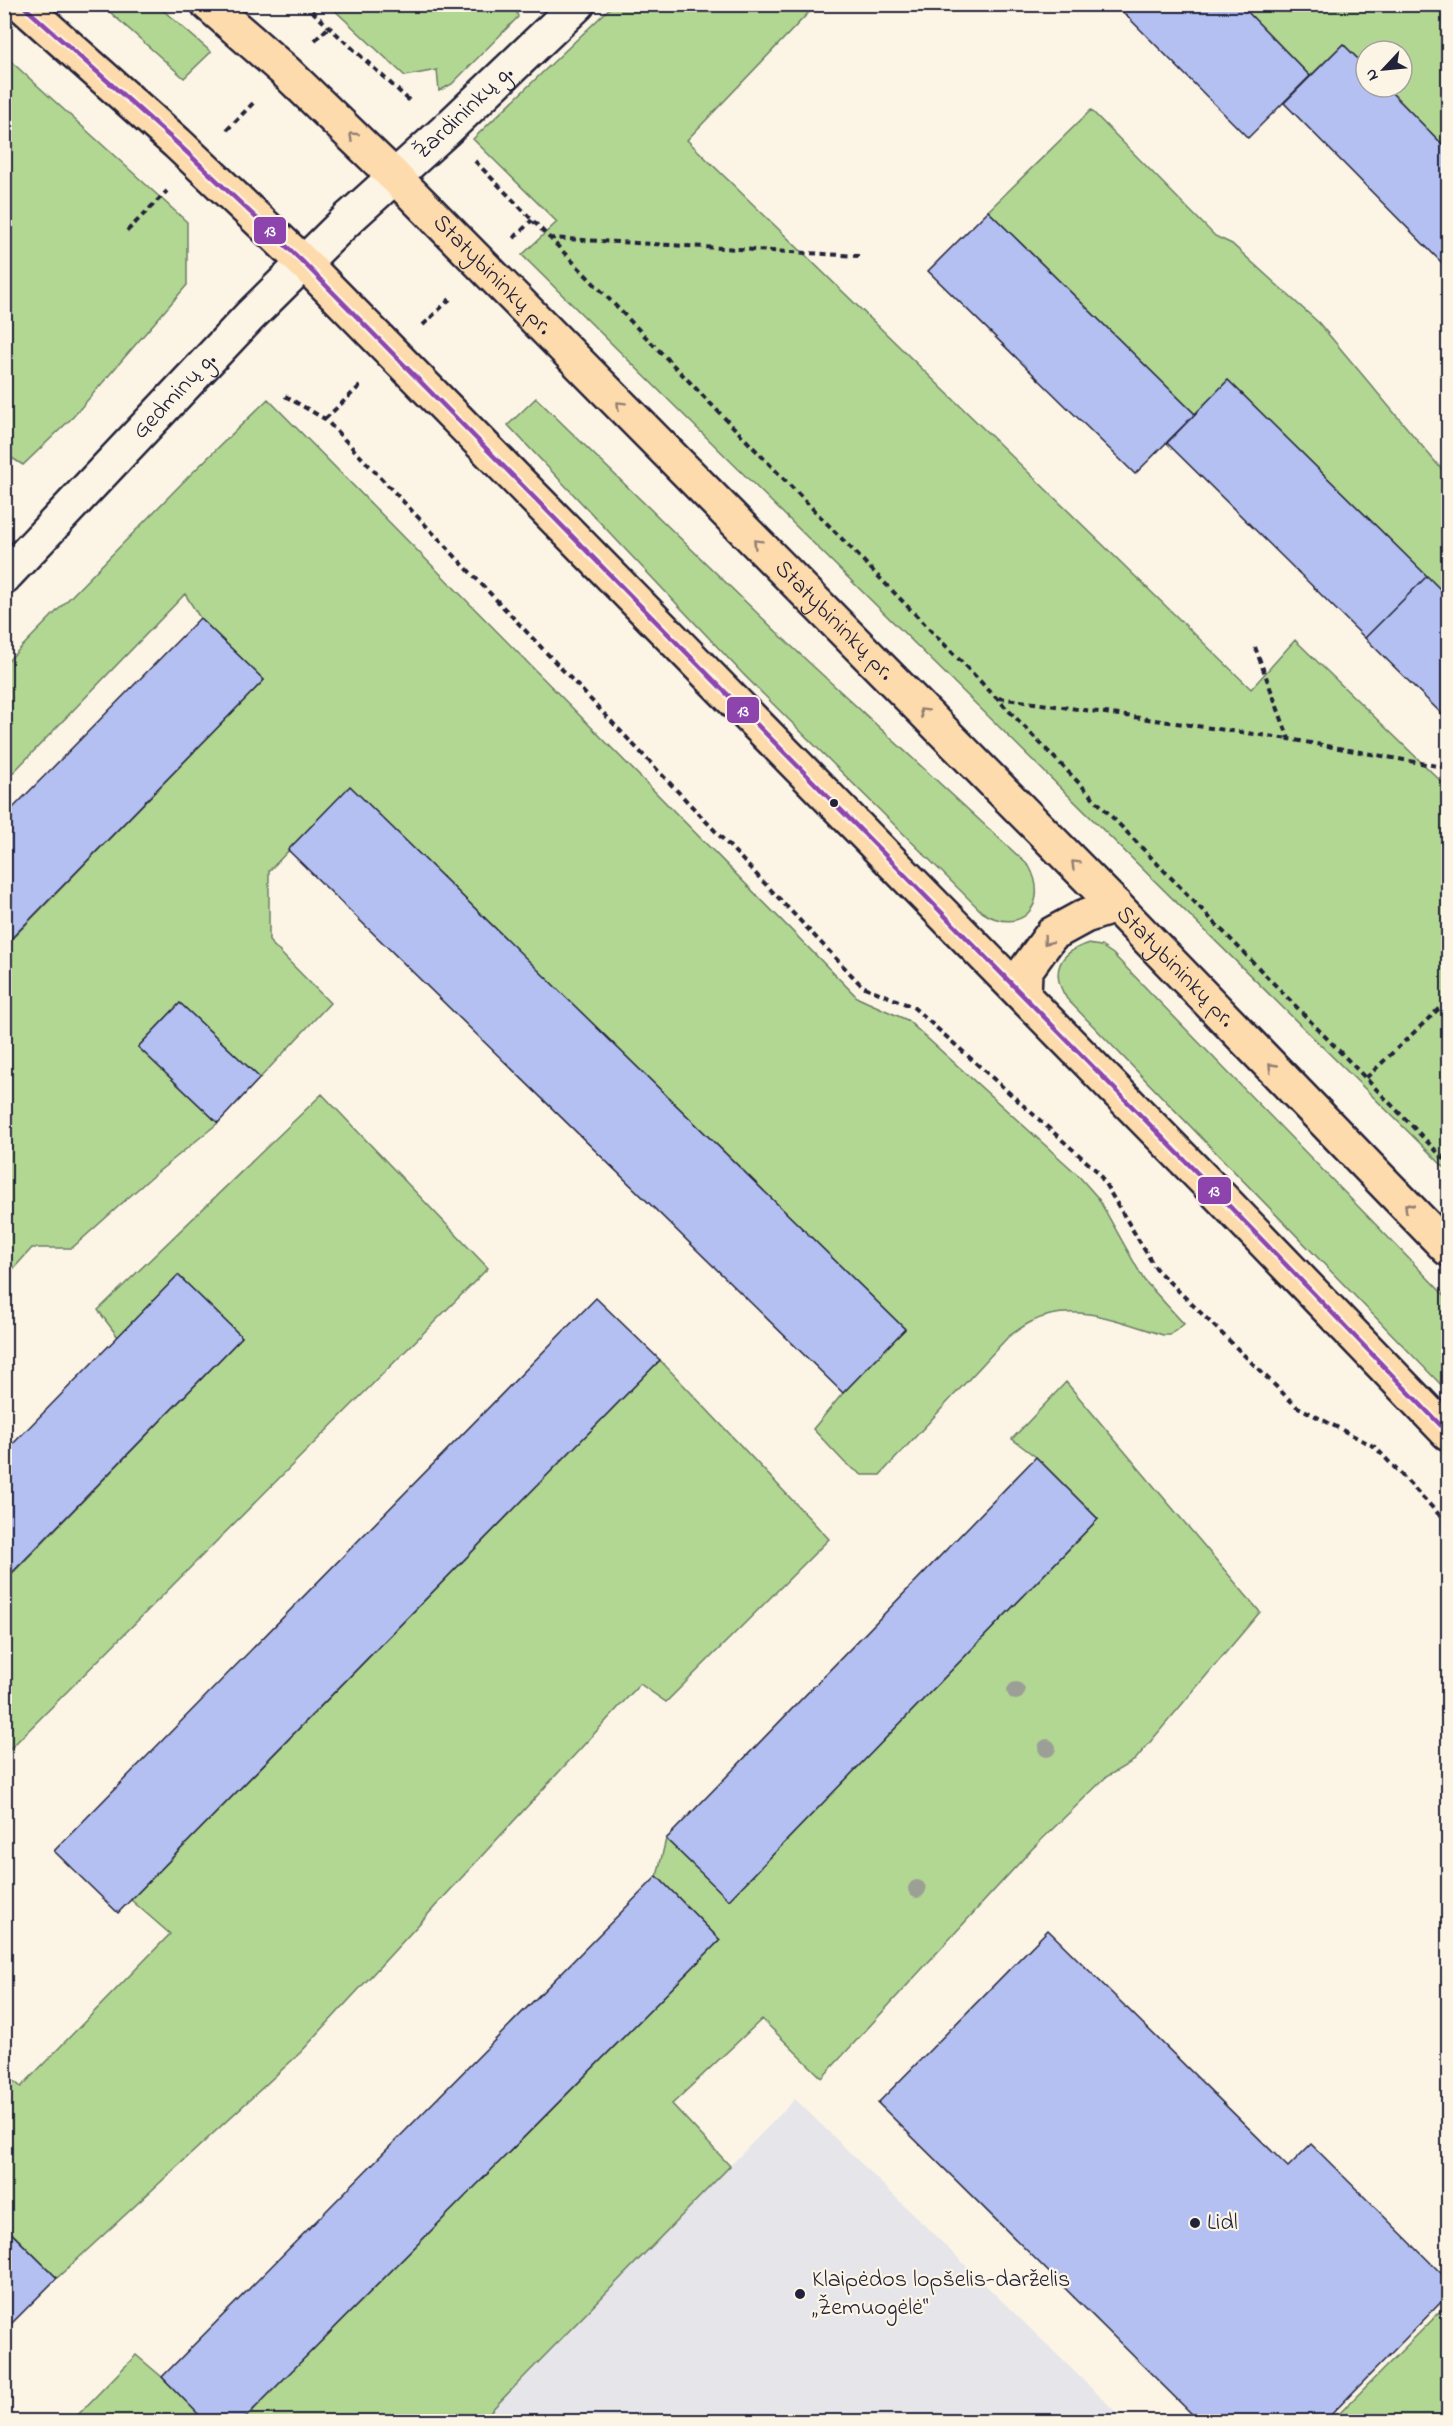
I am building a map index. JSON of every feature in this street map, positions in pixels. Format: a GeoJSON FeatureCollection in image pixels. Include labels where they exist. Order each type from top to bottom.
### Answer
{"type":"FeatureCollection","features":[{"type":"Feature","properties":{"kind":"main road"},"geometry":{"type":"LineString","coordinates":[[21,4],[177,143],[304,263],[1024,996],[1449,1433]]}},
{"type":"Feature","properties":{"kind":"main road","name":"Statybininkų pr."},"geometry":{"type":"LineString","coordinates":[[208,4],[285,71],[394,177],[1116,906],[1449,1249]]}},
{"type":"Feature","properties":{"kind":"main road"},"geometry":{"type":"LineString","coordinates":[[1024,996],[1025,971],[1052,934],[1084,916],[1116,906]]}},
{"type":"Feature","properties":{"kind":"street","name":"Žardininkų g."},"geometry":{"type":"LineString","coordinates":[[349,218],[445,131],[578,4]]}},
{"type":"Feature","properties":{"kind":"street","name":"Gedminų g."},"geometry":{"type":"LineString","coordinates":[[4,577],[249,317],[349,218]]}},
{"type":"Feature","properties":{"kind":"path"},"geometry":{"type":"LineString","coordinates":[[304,4],[401,94],[445,131],[1449,1163]]}},
{"type":"Feature","properties":{"kind":"path"},"geometry":{"type":"LineString","coordinates":[[325,419],[532,220]]}},
{"type":"Feature","properties":{"kind":"path"},"geometry":{"type":"LineString","coordinates":[[549,238],[859,256]]}},
{"type":"Feature","properties":{"kind":"path"},"geometry":{"type":"LineString","coordinates":[[285,396],[325,419],[862,986],[913,1007],[1098,1172],[1156,1269],[1296,1406],[1375,1447],[1449,1524]]}},
{"type":"Feature","properties":{"kind":"path"},"geometry":{"type":"LineString","coordinates":[[1254,647],[1289,739]]}},
{"type":"Feature","properties":{"kind":"path"},"geometry":{"type":"LineString","coordinates":[[997,698],[1289,739],[1449,768]]}},
{"type":"Feature","properties":{"kind":"path"},"geometry":{"type":"LineString","coordinates":[[1366,1078],[1449,1000]]}},
{"type":"Feature","properties":{"kind":"shaded area","name":"Klaipėdos lopšelis-darželis „Žemuogėlė“"},"geometry":{"type":"Polygon","coordinates":[[[795,2099],[1125,2421],[481,2422],[795,2099]]]}},
{"type":"Feature","properties":{"kind":"green space"},"geometry":{"type":"Polygon","coordinates":[[[102,5],[157,5],[211,52],[184,78],[102,5]]]}},
{"type":"Feature","properties":{"kind":"green space"},"geometry":{"type":"Polygon","coordinates":[[[329,5],[515,5],[518,17],[452,84],[439,91],[437,70],[405,76],[329,5]]]}},
{"type":"Feature","properties":{"kind":"green space"},"geometry":{"type":"Polygon","coordinates":[[[613,5],[816,5],[687,140],[1251,689],[1295,640],[1448,788],[1448,1171],[522,255],[557,222],[473,139],[613,5]]]}},
{"type":"Feature","properties":{"kind":"green space"},"geometry":{"type":"Polygon","coordinates":[[[1240,5],[1448,5],[1448,150],[1398,99],[1414,99],[1414,39],[1354,39],[1354,55],[1343,44],[1310,76],[1240,5]]]}},
{"type":"Feature","properties":{"kind":"green space"},"geometry":{"type":"Polygon","coordinates":[[[5,56],[187,222],[187,285],[73,417],[23,465],[4,453],[5,56]]]}},
{"type":"Feature","properties":{"kind":"green space"},"geometry":{"type":"Polygon","coordinates":[[[1091,110],[1215,236],[1232,244],[1319,323],[1448,477],[1448,597],[1228,380],[1195,414],[988,211],[1091,110]]]}},
{"type":"Feature","properties":{"kind":"green space"},"geometry":{"type":"Polygon","coordinates":[[[536,398],[788,643],[1029,866],[1035,880],[1036,893],[1034,904],[1028,913],[1019,919],[1008,921],[996,919],[982,912],[743,674],[508,425],[536,398]]]}},
{"type":"Feature","properties":{"kind":"green space"},"geometry":{"type":"Polygon","coordinates":[[[268,399],[858,998],[907,1020],[1077,1174],[1098,1198],[1144,1280],[1184,1324],[1170,1335],[1163,1335],[1114,1319],[1080,1313],[1047,1316],[1031,1322],[1008,1337],[880,1475],[862,1475],[845,1463],[813,1429],[843,1393],[905,1329],[350,787],[269,871],[269,941],[330,1003],[260,1078],[180,1003],[138,1047],[218,1123],[148,1180],[72,1248],[32,1248],[5,1278],[5,946],[264,680],[200,618],[185,594],[5,781],[4,665],[188,477],[268,399]]]}},
{"type":"Feature","properties":{"kind":"green space"},"geometry":{"type":"Polygon","coordinates":[[[1087,944],[1101,946],[1113,954],[1448,1299],[1448,1392],[1067,999],[1059,981],[1060,965],[1069,953],[1087,944]]]}},
{"type":"Feature","properties":{"kind":"green space"},"geometry":{"type":"Polygon","coordinates":[[[322,1094],[488,1268],[5,1754],[5,1581],[242,1337],[178,1275],[118,1337],[98,1310],[322,1094]]]}},
{"type":"Feature","properties":{"kind":"green space"},"geometry":{"type":"Polygon","coordinates":[[[660,1360],[829,1539],[666,1702],[640,1684],[301,2052],[57,2278],[5,2226],[4,2073],[21,2087],[170,1934],[131,1900],[660,1360]]]}},
{"type":"Feature","properties":{"kind":"green space"},"geometry":{"type":"Polygon","coordinates":[[[1066,1382],[1260,1612],[1135,1760],[1106,1777],[1032,1849],[822,2078],[762,2019],[672,2104],[730,2166],[481,2421],[241,2422],[720,1940],[657,1876],[666,1839],[729,1899],[1098,1519],[1036,1457],[1012,1439],[1066,1382]]]}},
{"type":"Feature","properties":{"kind":"green space"},"geometry":{"type":"Polygon","coordinates":[[[1444,2308],[1448,2308],[1448,2421],[1332,2421],[1444,2308]]]}},
{"type":"Feature","properties":{"kind":"green space"},"geometry":{"type":"Polygon","coordinates":[[[136,2355],[162,2377],[206,2421],[71,2422],[136,2355]]]}},
{"type":"Feature","properties":{"kind":"building"},"geometry":{"type":"Polygon","coordinates":[[[1115,4],[1240,4],[1310,76],[1248,138],[1115,4]]]}},
{"type":"Feature","properties":{"kind":"building"},"geometry":{"type":"Polygon","coordinates":[[[1343,44],[1354,55],[1354,99],[1398,99],[1448,150],[1448,269],[1284,103],[1343,44]]]}},
{"type":"Feature","properties":{"kind":"building"},"geometry":{"type":"Polygon","coordinates":[[[988,211],[1195,414],[1135,474],[928,271],[988,211]]]}},
{"type":"Feature","properties":{"kind":"building"},"geometry":{"type":"Polygon","coordinates":[[[1228,380],[1427,576],[1365,638],[1167,443],[1228,380]]]}},
{"type":"Feature","properties":{"kind":"building"},"geometry":{"type":"Polygon","coordinates":[[[1427,576],[1448,597],[1448,720],[1365,638],[1427,576]]]}},
{"type":"Feature","properties":{"kind":"building"},"geometry":{"type":"Polygon","coordinates":[[[200,618],[264,680],[4,946],[4,817],[200,618]]]}},
{"type":"Feature","properties":{"kind":"building"},"geometry":{"type":"Polygon","coordinates":[[[350,786],[905,1329],[843,1393],[288,850],[350,786]]]}},
{"type":"Feature","properties":{"kind":"building"},"geometry":{"type":"Polygon","coordinates":[[[180,1003],[260,1078],[218,1123],[138,1047],[180,1003]]]}},
{"type":"Feature","properties":{"kind":"building"},"geometry":{"type":"Polygon","coordinates":[[[178,1275],[242,1337],[4,1581],[4,1453],[178,1275]]]}},
{"type":"Feature","properties":{"kind":"building"},"geometry":{"type":"Polygon","coordinates":[[[596,1298],[660,1360],[118,1913],[54,1851],[596,1298]]]}},
{"type":"Feature","properties":{"kind":"building"},"geometry":{"type":"Polygon","coordinates":[[[1036,1457],[1098,1519],[729,1900],[666,1839],[1036,1457]]]}},
{"type":"Feature","properties":{"kind":"building"},"geometry":{"type":"Polygon","coordinates":[[[657,1876],[720,1940],[241,2422],[206,2422],[162,2377],[657,1876]]]}},
{"type":"Feature","properties":{"kind":"building","name":"Lidl"},"geometry":{"type":"Polygon","coordinates":[[[1048,1930],[1288,2167],[1311,2144],[1448,2280],[1448,2295],[1324,2422],[1200,2422],[878,2103],[1048,1930]]]}},
{"type":"Feature","properties":{"kind":"building"},"geometry":{"type":"Polygon","coordinates":[[[4,2226],[57,2278],[4,2331],[4,2226]]]}},
{"type":"Feature","properties":{"kind":"transit line","name":"13"},"geometry":{"type":"LineString","coordinates":[[21,4],[177,143],[304,263],[1210,1186],[1448,1433]]}},
{"type":"Feature","properties":{"kind":"place","name":"Lidl"},"geometry":{"type":"Point","coordinates":[1195,2223]}},
{"type":"Feature","properties":{"kind":"place","name":"Klaipėdos lopšelis-darželis „Žemuogėlė“"},"geometry":{"type":"Point","coordinates":[800,2294]}}]}
